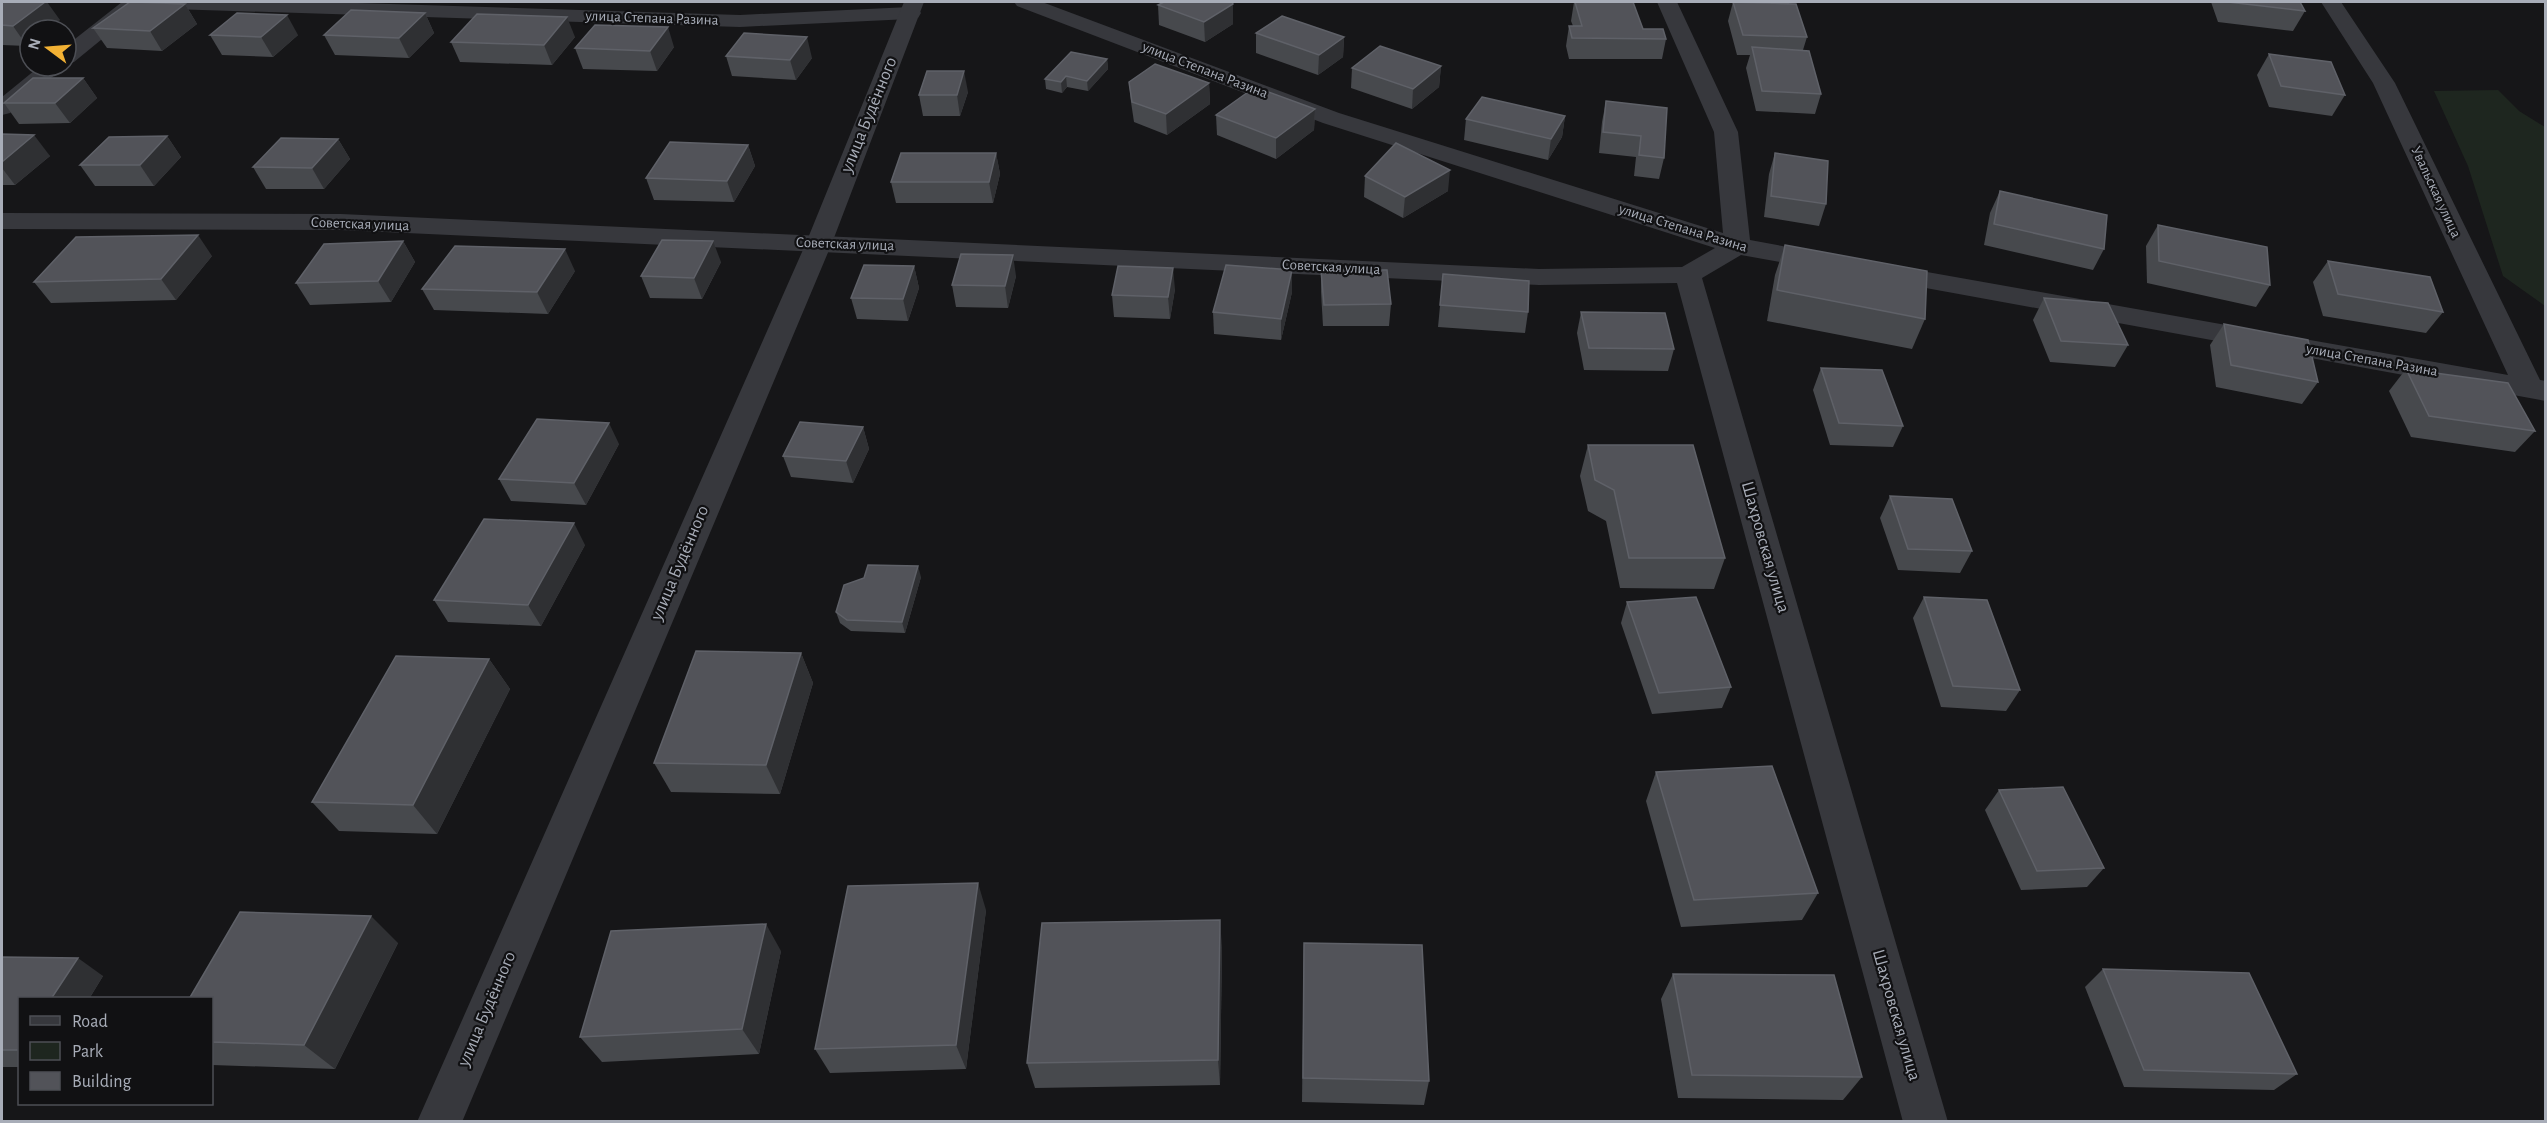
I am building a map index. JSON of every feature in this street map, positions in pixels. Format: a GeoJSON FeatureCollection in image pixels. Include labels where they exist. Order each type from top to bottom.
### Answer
{"type":"FeatureCollection","features":[{"type":"Feature","properties":{"kind":"street"},"geometry":{"type":"LineString","coordinates":[[78,48],[136,2]]}},
{"type":"Feature","properties":{"kind":"street","name":"улица Степана Разина"},"geometry":{"type":"LineString","coordinates":[[142,2],[740,21],[912,7]]}},
{"type":"Feature","properties":{"kind":"street","name":"улица Степана Разина"},"geometry":{"type":"LineString","coordinates":[[1023,2],[1330,118],[1737,246],[2537,390]]}},
{"type":"Feature","properties":{"kind":"street"},"geometry":{"type":"LineString","coordinates":[[1667,2],[1725,132],[1737,246],[1688,275]]}},
{"type":"Feature","properties":{"kind":"street","name":"Увальская улица"},"geometry":{"type":"LineString","coordinates":[[2331,2],[2384,83],[2537,390]]}},
{"type":"Feature","properties":{"kind":"street","name":"улица Будённого"},"geometry":{"type":"LineString","coordinates":[[439,1122],[819,243],[912,7]]}},
{"type":"Feature","properties":{"kind":"street"},"geometry":{"type":"LineString","coordinates":[[2,108],[39,78]]}},
{"type":"Feature","properties":{"kind":"street","name":"Советская улица"},"geometry":{"type":"LineString","coordinates":[[2,221],[341,222],[1539,277],[1688,275]]}},
{"type":"Feature","properties":{"kind":"street","name":"Шахровская улица"},"geometry":{"type":"LineString","coordinates":[[1688,275],[1926,1122]]}},
{"type":"Feature","properties":{"kind":"green space"},"geometry":{"type":"Polygon","coordinates":[[[2498,90],[2519,111],[2545,127],[2545,306],[2503,276],[2468,166],[2434,91],[2498,90]]]}},
{"type":"Feature","properties":{"kind":"building"},"geometry":{"type":"Polygon","coordinates":[[[2,2],[45,2],[24,18],[18,18],[18,22],[13,26],[2,25],[2,2]]]}},
{"type":"Feature","properties":{"kind":"building"},"geometry":{"type":"Polygon","coordinates":[[[130,2],[185,4],[150,31],[93,28],[130,2]]]}},
{"type":"Feature","properties":{"kind":"building"},"geometry":{"type":"Polygon","coordinates":[[[1164,2],[1232,2],[1233,4],[1204,22],[1158,5],[1164,2]]]}},
{"type":"Feature","properties":{"kind":"building"},"geometry":{"type":"Polygon","coordinates":[[[1575,2],[1633,2],[1643,29],[1663,29],[1666,39],[1572,38],[1569,26],[1582,26],[1575,2]]]}},
{"type":"Feature","properties":{"kind":"building"},"geometry":{"type":"Polygon","coordinates":[[[1733,2],[1796,4],[1807,37],[1743,35],[1733,2]]]}},
{"type":"Feature","properties":{"kind":"building"},"geometry":{"type":"Polygon","coordinates":[[[2228,2],[2300,2],[2305,11],[2228,2]]]}},
{"type":"Feature","properties":{"kind":"building"},"geometry":{"type":"Polygon","coordinates":[[[351,10],[425,13],[399,38],[324,35],[351,10]]]}},
{"type":"Feature","properties":{"kind":"building"},"geometry":{"type":"Polygon","coordinates":[[[237,13],[287,15],[261,37],[210,35],[237,13]]]}},
{"type":"Feature","properties":{"kind":"building"},"geometry":{"type":"Polygon","coordinates":[[[477,14],[567,17],[544,45],[451,42],[477,14]]]}},
{"type":"Feature","properties":{"kind":"building"},"geometry":{"type":"Polygon","coordinates":[[[1282,16],[1344,37],[1319,55],[1256,33],[1282,16]]]}},
{"type":"Feature","properties":{"kind":"building"},"geometry":{"type":"Polygon","coordinates":[[[595,25],[668,27],[650,51],[575,48],[595,25]]]}},
{"type":"Feature","properties":{"kind":"building"},"geometry":{"type":"Polygon","coordinates":[[[744,33],[807,37],[790,60],[726,56],[744,33]]]}},
{"type":"Feature","properties":{"kind":"building"},"geometry":{"type":"Polygon","coordinates":[[[1380,46],[1441,66],[1413,89],[1352,68],[1380,46]]]}},
{"type":"Feature","properties":{"kind":"building"},"geometry":{"type":"Polygon","coordinates":[[[1752,47],[1809,51],[1821,94],[1762,91],[1752,47]]]}},
{"type":"Feature","properties":{"kind":"building"},"geometry":{"type":"Polygon","coordinates":[[[1071,52],[1107,59],[1087,81],[1066,76],[1061,82],[1045,79],[1071,52]]]}},
{"type":"Feature","properties":{"kind":"building"},"geometry":{"type":"Polygon","coordinates":[[[2269,54],[2331,62],[2345,95],[2281,86],[2269,54]]]}},
{"type":"Feature","properties":{"kind":"building"},"geometry":{"type":"Polygon","coordinates":[[[1155,64],[1209,83],[1166,114],[1132,102],[1129,82],[1155,64]]]}},
{"type":"Feature","properties":{"kind":"building"},"geometry":{"type":"Polygon","coordinates":[[[927,71],[964,71],[957,95],[919,95],[927,71]]]}},
{"type":"Feature","properties":{"kind":"building"},"geometry":{"type":"Polygon","coordinates":[[[33,78],[83,78],[55,103],[4,103],[33,78]]]}},
{"type":"Feature","properties":{"kind":"building"},"geometry":{"type":"Polygon","coordinates":[[[1255,87],[1315,109],[1276,138],[1216,115],[1255,87]]]}},
{"type":"Feature","properties":{"kind":"building"},"geometry":{"type":"Polygon","coordinates":[[[1482,97],[1565,116],[1551,139],[1466,119],[1482,97]]]}},
{"type":"Feature","properties":{"kind":"building"},"geometry":{"type":"Polygon","coordinates":[[[1606,101],[1667,108],[1664,158],[1639,155],[1641,136],[1603,132],[1606,101]]]}},
{"type":"Feature","properties":{"kind":"building"},"geometry":{"type":"Polygon","coordinates":[[[2,134],[34,135],[2,162],[2,134]]]}},
{"type":"Feature","properties":{"kind":"building"},"geometry":{"type":"Polygon","coordinates":[[[167,136],[140,165],[80,165],[109,137],[167,136]]]}},
{"type":"Feature","properties":{"kind":"building"},"geometry":{"type":"Polygon","coordinates":[[[281,138],[338,139],[312,168],[253,167],[281,138]]]}},
{"type":"Feature","properties":{"kind":"building"},"geometry":{"type":"Polygon","coordinates":[[[670,142],[748,145],[727,181],[646,178],[670,142]]]}},
{"type":"Feature","properties":{"kind":"building"},"geometry":{"type":"Polygon","coordinates":[[[1396,143],[1450,170],[1405,197],[1365,176],[1396,143]]]}},
{"type":"Feature","properties":{"kind":"building"},"geometry":{"type":"Polygon","coordinates":[[[901,153],[996,153],[989,182],[891,182],[901,153]]]}},
{"type":"Feature","properties":{"kind":"building"},"geometry":{"type":"Polygon","coordinates":[[[1775,153],[1828,161],[1826,204],[1771,196],[1775,153]]]}},
{"type":"Feature","properties":{"kind":"building"},"geometry":{"type":"Polygon","coordinates":[[[2000,191],[2107,215],[2104,249],[1994,224],[2000,191]]]}},
{"type":"Feature","properties":{"kind":"building"},"geometry":{"type":"Polygon","coordinates":[[[2158,225],[2267,247],[2270,285],[2159,261],[2158,225]]]}},
{"type":"Feature","properties":{"kind":"building"},"geometry":{"type":"Polygon","coordinates":[[[198,235],[161,279],[34,282],[76,237],[198,235]]]}},
{"type":"Feature","properties":{"kind":"building"},"geometry":{"type":"Polygon","coordinates":[[[662,240],[713,241],[694,278],[641,276],[662,240]]]}},
{"type":"Feature","properties":{"kind":"building"},"geometry":{"type":"Polygon","coordinates":[[[403,241],[378,281],[296,283],[324,244],[403,241]]]}},
{"type":"Feature","properties":{"kind":"building"},"geometry":{"type":"Polygon","coordinates":[[[1785,245],[1927,271],[1925,319],[1777,290],[1785,245]]]}},
{"type":"Feature","properties":{"kind":"building"},"geometry":{"type":"Polygon","coordinates":[[[455,246],[565,249],[537,292],[422,289],[455,246]]]}},
{"type":"Feature","properties":{"kind":"building"},"geometry":{"type":"Polygon","coordinates":[[[961,254],[1013,255],[1005,286],[952,285],[961,254]]]}},
{"type":"Feature","properties":{"kind":"building"},"geometry":{"type":"Polygon","coordinates":[[[2328,261],[2430,277],[2443,312],[2338,294],[2328,261]]]}},
{"type":"Feature","properties":{"kind":"building"},"geometry":{"type":"Polygon","coordinates":[[[864,265],[914,266],[903,299],[851,298],[864,265]]]}},
{"type":"Feature","properties":{"kind":"building"},"geometry":{"type":"Polygon","coordinates":[[[1226,265],[1292,270],[1281,319],[1213,312],[1226,265]]]}},
{"type":"Feature","properties":{"kind":"building"},"geometry":{"type":"Polygon","coordinates":[[[1118,266],[1173,268],[1168,297],[1112,295],[1118,266]]]}},
{"type":"Feature","properties":{"kind":"building"},"geometry":{"type":"Polygon","coordinates":[[[1321,270],[1387,270],[1391,304],[1324,305],[1321,270]]]}},
{"type":"Feature","properties":{"kind":"building"},"geometry":{"type":"Polygon","coordinates":[[[1443,274],[1529,281],[1528,312],[1440,305],[1443,274]]]}},
{"type":"Feature","properties":{"kind":"building"},"geometry":{"type":"Polygon","coordinates":[[[2044,298],[2108,303],[2128,345],[2061,341],[2044,298]]]}},
{"type":"Feature","properties":{"kind":"building"},"geometry":{"type":"Polygon","coordinates":[[[1581,312],[1665,313],[1674,349],[1589,348],[1581,312]]]}},
{"type":"Feature","properties":{"kind":"building"},"geometry":{"type":"Polygon","coordinates":[[[2224,324],[2308,340],[2318,382],[2231,365],[2224,324]]]}},
{"type":"Feature","properties":{"kind":"building"},"geometry":{"type":"Polygon","coordinates":[[[1821,368],[1882,370],[1903,426],[1839,423],[1821,368]]]}},
{"type":"Feature","properties":{"kind":"building"},"geometry":{"type":"Polygon","coordinates":[[[2406,369],[2508,383],[2535,431],[2429,416],[2406,369]]]}},
{"type":"Feature","properties":{"kind":"building"},"geometry":{"type":"Polygon","coordinates":[[[537,419],[609,423],[574,483],[499,479],[537,419]]]}},
{"type":"Feature","properties":{"kind":"building"},"geometry":{"type":"Polygon","coordinates":[[[800,422],[863,427],[846,461],[783,456],[800,422]]]}},
{"type":"Feature","properties":{"kind":"building"},"geometry":{"type":"Polygon","coordinates":[[[1588,445],[1693,445],[1725,558],[1629,558],[1614,490],[1595,480],[1588,445]]]}},
{"type":"Feature","properties":{"kind":"building"},"geometry":{"type":"Polygon","coordinates":[[[1890,496],[1952,499],[1972,551],[1908,549],[1890,496]]]}},
{"type":"Feature","properties":{"kind":"building"},"geometry":{"type":"Polygon","coordinates":[[[484,519],[574,523],[528,605],[434,600],[484,519]]]}},
{"type":"Feature","properties":{"kind":"building"},"geometry":{"type":"Polygon","coordinates":[[[868,565],[918,566],[902,622],[847,620],[836,612],[844,585],[864,578],[868,565]]]}},
{"type":"Feature","properties":{"kind":"building"},"geometry":{"type":"Polygon","coordinates":[[[1696,597],[1731,687],[1659,693],[1627,602],[1696,597]]]}},
{"type":"Feature","properties":{"kind":"building"},"geometry":{"type":"Polygon","coordinates":[[[1924,597],[1987,600],[2020,690],[1953,686],[1924,597]]]}},
{"type":"Feature","properties":{"kind":"building"},"geometry":{"type":"Polygon","coordinates":[[[696,651],[801,653],[766,765],[654,763],[696,651]]]}},
{"type":"Feature","properties":{"kind":"building"},"geometry":{"type":"Polygon","coordinates":[[[396,656],[489,659],[413,805],[312,802],[396,656]]]}},
{"type":"Feature","properties":{"kind":"building"},"geometry":{"type":"Polygon","coordinates":[[[1772,766],[1818,893],[1694,900],[1656,772],[1772,766]]]}},
{"type":"Feature","properties":{"kind":"building"},"geometry":{"type":"Polygon","coordinates":[[[2063,787],[2104,868],[2037,871],[1999,790],[2063,787]]]}},
{"type":"Feature","properties":{"kind":"building"},"geometry":{"type":"Polygon","coordinates":[[[978,883],[956,1045],[815,1049],[848,886],[978,883]]]}},
{"type":"Feature","properties":{"kind":"building"},"geometry":{"type":"Polygon","coordinates":[[[240,912],[371,916],[304,1045],[213,1042],[213,997],[190,997],[240,912]]]}},
{"type":"Feature","properties":{"kind":"building"},"geometry":{"type":"Polygon","coordinates":[[[1220,920],[1218,1060],[1027,1063],[1042,923],[1220,920]]]}},
{"type":"Feature","properties":{"kind":"building"},"geometry":{"type":"Polygon","coordinates":[[[766,924],[742,1029],[580,1037],[611,931],[766,924]]]}},
{"type":"Feature","properties":{"kind":"building"},"geometry":{"type":"Polygon","coordinates":[[[1304,943],[1422,945],[1429,1081],[1303,1078],[1304,943]]]}},
{"type":"Feature","properties":{"kind":"building"},"geometry":{"type":"Polygon","coordinates":[[[2,957],[78,958],[52,997],[18,997],[18,1050],[2,1050],[2,957]]]}},
{"type":"Feature","properties":{"kind":"building"},"geometry":{"type":"Polygon","coordinates":[[[2103,969],[2249,973],[2297,1074],[2144,1070],[2103,969]]]}},
{"type":"Feature","properties":{"kind":"building"},"geometry":{"type":"Polygon","coordinates":[[[1673,974],[1834,975],[1862,1077],[1692,1075],[1673,974]]]}}]}
